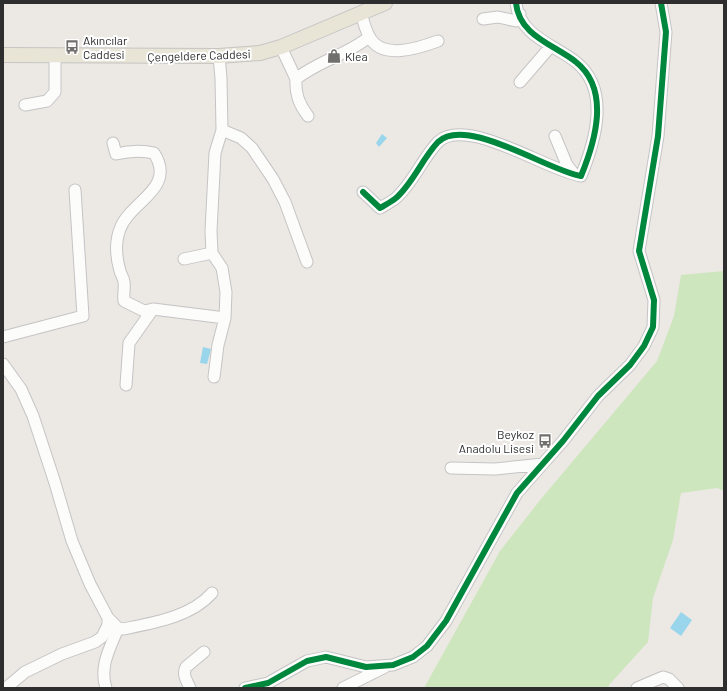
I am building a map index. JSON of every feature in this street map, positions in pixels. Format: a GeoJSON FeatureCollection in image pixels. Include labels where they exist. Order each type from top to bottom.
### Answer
{"type":"FeatureCollection","features":[{"type":"Feature","properties":{"kind":"main road","name":"Çengeldere Caddesi"},"geometry":{"type":"LineString","coordinates":[[3,55],[219,56],[260,53],[281,47],[385,3]]}},
{"type":"Feature","properties":{"kind":"street"},"geometry":{"type":"LineString","coordinates":[[343,688],[389,665],[413,657],[427,646],[446,621],[517,493],[543,464],[598,396],[630,365],[644,346],[653,327],[654,300],[639,252],[658,136],[666,32],[660,3]]}},
{"type":"Feature","properties":{"kind":"street"},"geometry":{"type":"LineString","coordinates":[[483,19],[498,17],[516,21],[518,8]]}},
{"type":"Feature","properties":{"kind":"street"},"geometry":{"type":"LineString","coordinates":[[363,192],[380,208],[396,198],[439,142],[452,134],[476,136],[581,176],[592,149],[597,124],[594,90],[587,74],[577,62],[528,32],[518,8]]}},
{"type":"Feature","properties":{"kind":"street"},"geometry":{"type":"LineString","coordinates":[[361,12],[369,37],[379,46],[396,52],[419,48],[438,41]]}},
{"type":"Feature","properties":{"kind":"street"},"geometry":{"type":"LineString","coordinates":[[296,79],[310,68],[360,45],[369,37]]}},
{"type":"Feature","properties":{"kind":"street"},"geometry":{"type":"LineString","coordinates":[[520,82],[551,46]]}},
{"type":"Feature","properties":{"kind":"street"},"geometry":{"type":"LineString","coordinates":[[281,47],[296,79],[299,105],[308,116]]}},
{"type":"Feature","properties":{"kind":"street"},"geometry":{"type":"LineString","coordinates":[[25,105],[47,101],[55,92],[55,56]]}},
{"type":"Feature","properties":{"kind":"street"},"geometry":{"type":"LineString","coordinates":[[214,378],[218,345],[225,318],[226,292],[222,268],[212,253],[211,231],[215,153],[222,130],[219,56]]}},
{"type":"Feature","properties":{"kind":"street"},"geometry":{"type":"LineString","coordinates":[[222,130],[241,138],[252,148],[273,179],[285,202],[307,262]]}},
{"type":"Feature","properties":{"kind":"street"},"geometry":{"type":"LineString","coordinates":[[555,136],[567,165],[574,174]]}},
{"type":"Feature","properties":{"kind":"street"},"geometry":{"type":"LineString","coordinates":[[113,143],[116,154],[129,151],[145,151],[154,153],[159,161],[158,184],[153,192],[126,216],[119,233],[116,256],[124,282],[124,301],[144,310],[153,309],[225,318]]}},
{"type":"Feature","properties":{"kind":"street"},"geometry":{"type":"LineString","coordinates":[[3,337],[83,316],[75,190]]}},
{"type":"Feature","properties":{"kind":"street"},"geometry":{"type":"LineString","coordinates":[[184,259],[212,253]]}},
{"type":"Feature","properties":{"kind":"street"},"geometry":{"type":"LineString","coordinates":[[126,385],[129,343],[153,309]]}},
{"type":"Feature","properties":{"kind":"street"},"geometry":{"type":"LineString","coordinates":[[3,364],[21,389],[27,402],[55,483],[72,541],[90,584],[108,618],[118,628],[123,629],[160,621],[201,605],[212,594]]}},
{"type":"Feature","properties":{"kind":"street"},"geometry":{"type":"LineString","coordinates":[[451,468],[495,469],[543,464]]}},
{"type":"Feature","properties":{"kind":"street"},"geometry":{"type":"LineString","coordinates":[[6,688],[25,672],[62,654],[95,642],[104,633],[108,625],[108,618]]}},
{"type":"Feature","properties":{"kind":"street"},"geometry":{"type":"LineString","coordinates":[[106,688],[103,670],[106,657],[118,628]]}},
{"type":"Feature","properties":{"kind":"street"},"geometry":{"type":"LineString","coordinates":[[190,688],[184,675],[186,667],[204,652]]}},
{"type":"Feature","properties":{"kind":"street"},"geometry":{"type":"LineString","coordinates":[[245,688],[268,683],[307,661],[326,657],[366,667],[389,665]]}},
{"type":"Feature","properties":{"kind":"street"},"geometry":{"type":"LineString","coordinates":[[637,688],[663,677],[669,679],[678,688]]}},
{"type":"Feature","properties":{"kind":"green space"},"geometry":{"type":"Polygon","coordinates":[[[724,271],[724,491],[717,488],[681,493],[673,540],[653,598],[648,642],[609,685],[609,688],[424,688],[500,551],[541,499],[657,361],[674,316],[681,275],[724,271]]]}},
{"type":"Feature","properties":{"kind":"water"},"geometry":{"type":"Polygon","coordinates":[[[382,134],[387,138],[379,147],[376,143],[382,134]]]}},
{"type":"Feature","properties":{"kind":"water"},"geometry":{"type":"Polygon","coordinates":[[[203,347],[211,349],[207,364],[200,363],[203,347]]]}},
{"type":"Feature","properties":{"kind":"water"},"geometry":{"type":"Polygon","coordinates":[[[681,612],[692,620],[681,636],[670,628],[681,612]]]}},
{"type":"Feature","properties":{"kind":"cycle path"},"geometry":{"type":"LineString","coordinates":[[363,192],[380,208],[392,201],[402,192],[438,142],[451,136],[468,135],[487,140],[508,147],[567,172],[581,176],[595,132],[597,101],[594,87],[587,74],[576,62],[531,32],[524,24],[516,3]]}},
{"type":"Feature","properties":{"kind":"cycle path"},"geometry":{"type":"LineString","coordinates":[[245,688],[268,683],[307,661],[326,657],[366,667],[393,665],[413,657],[427,646],[446,621],[517,493],[563,441],[598,396],[630,365],[644,346],[653,327],[654,300],[639,251],[658,136],[666,32],[661,3]]}},
{"type":"Feature","properties":{"kind":"place","name":"Akıncılar Caddesi"},"geometry":{"type":"Point","coordinates":[72,47]}},
{"type":"Feature","properties":{"kind":"place","name":"Klea"},"geometry":{"type":"Point","coordinates":[334,56]}},
{"type":"Feature","properties":{"kind":"place","name":"Beykoz Anadolu Lisesi"},"geometry":{"type":"Point","coordinates":[545,441]}}]}
